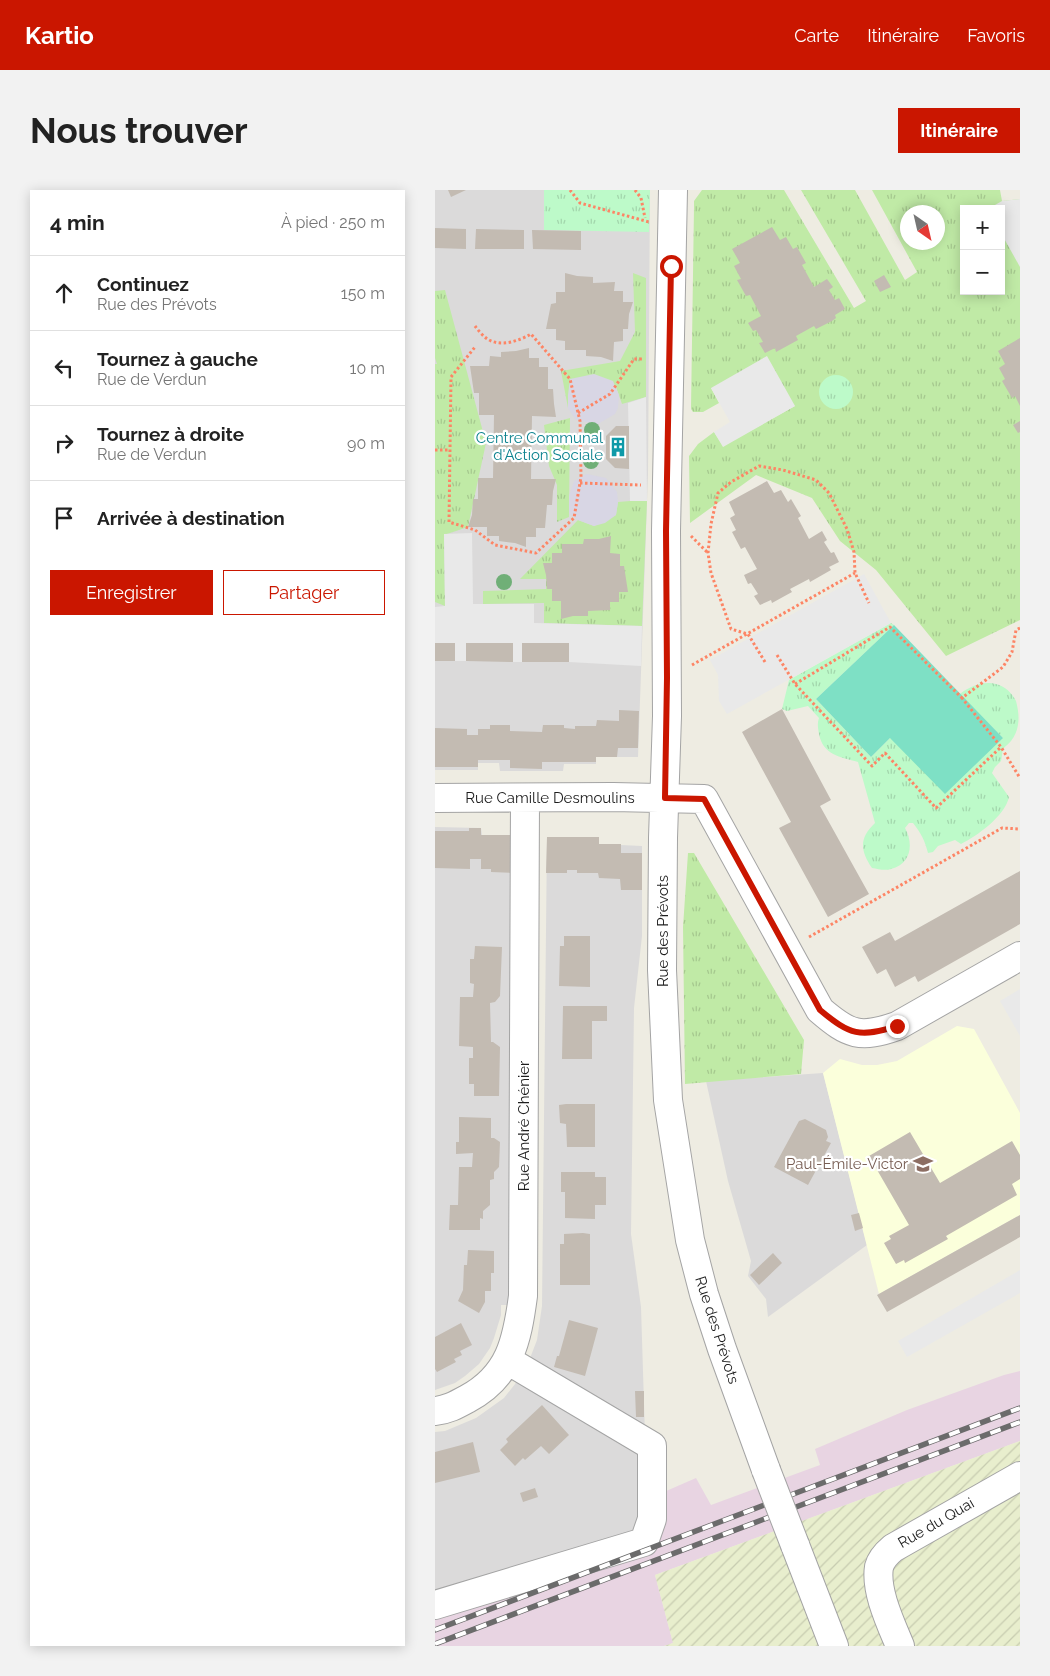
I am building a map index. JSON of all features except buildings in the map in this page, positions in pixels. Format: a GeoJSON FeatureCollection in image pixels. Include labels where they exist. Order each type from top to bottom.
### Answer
{"type":"FeatureCollection","features":[{"type":"Feature","properties":{"kind":"street","name":"Rue des Prévots"},"geometry":{"type":"LineString","coordinates":[[673,190],[666,531],[667,678],[661,970],[669,1109],[690,1240],[704,1294],[766,1470],[834,1646]]}},
{"type":"Feature","properties":{"kind":"street","name":"Rue Camille Desmoulins"},"geometry":{"type":"LineString","coordinates":[[435,798],[613,797],[704,799],[787,950]]}},
{"type":"Feature","properties":{"kind":"street","name":"Rue André Chénier"},"geometry":{"type":"LineString","coordinates":[[435,1411],[447,1410],[476,1394],[494,1380],[507,1360],[518,1332],[523,1296],[525,798]]}},
{"type":"Feature","properties":{"kind":"street"},"geometry":{"type":"LineString","coordinates":[[787,950],[820,1010],[848,1031],[863,1034],[897,1026],[1020,956]]}},
{"type":"Feature","properties":{"kind":"street"},"geometry":{"type":"LineString","coordinates":[[435,1606],[644,1542],[652,1519],[652,1446],[507,1360]]}},
{"type":"Feature","properties":{"kind":"street","name":"Rue du Quai"},"geometry":{"type":"LineString","coordinates":[[900,1646],[888,1616],[879,1585],[879,1566],[884,1556],[893,1548],[1020,1476]]}},
{"type":"Feature","properties":{"kind":"path"},"geometry":{"type":"LineString","coordinates":[[570,190],[580,203],[644,221],[645,216],[641,198],[635,190]]}},
{"type":"Feature","properties":{"kind":"path"},"geometry":{"type":"LineString","coordinates":[[475,326],[487,339],[502,343],[520,340],[531,334],[570,379],[580,421],[580,483],[574,518],[536,553],[495,544],[475,530],[449,522],[451,378],[475,347]]}},
{"type":"Feature","properties":{"kind":"path"},"geometry":{"type":"LineString","coordinates":[[578,413],[610,394],[634,359],[669,358]]}},
{"type":"Feature","properties":{"kind":"path"},"geometry":{"type":"LineString","coordinates":[[435,450],[450,450]]}},
{"type":"Feature","properties":{"kind":"path"},"geometry":{"type":"LineString","coordinates":[[765,662],[748,634],[731,630],[711,573],[709,553],[711,524],[718,493],[731,482],[759,466],[783,470],[815,480],[829,493],[847,529],[854,552],[855,573],[869,603]]}},
{"type":"Feature","properties":{"kind":"path"},"geometry":{"type":"LineString","coordinates":[[580,483],[621,484]]}},
{"type":"Feature","properties":{"kind":"path"},"geometry":{"type":"LineString","coordinates":[[667,678],[855,573]]}},
{"type":"Feature","properties":{"kind":"path"},"geometry":{"type":"LineString","coordinates":[[795,684],[890,627],[962,698],[1001,747],[1020,778]]}},
{"type":"Feature","properties":{"kind":"path"},"geometry":{"type":"LineString","coordinates":[[962,698],[1003,668],[1012,652],[1016,630],[1020,628]]}},
{"type":"Feature","properties":{"kind":"path"},"geometry":{"type":"LineString","coordinates":[[777,654],[795,684],[872,766],[885,753],[936,808],[1001,747]]}},
{"type":"Feature","properties":{"kind":"path"},"geometry":{"type":"LineString","coordinates":[[787,950],[1001,828],[1020,829]]}},
{"type":"Feature","properties":{"kind":"shaded area"},"geometry":{"type":"Polygon","coordinates":[[[435,190],[650,190],[648,474],[638,757],[596,757],[596,764],[564,764],[563,771],[500,771],[499,763],[478,763],[478,770],[435,770],[435,190]]]}},
{"type":"Feature","properties":{"kind":"shaded area"},"geometry":{"type":"Polygon","coordinates":[[[1020,199],[1020,267],[1005,240],[1005,205],[995,205],[1002,201],[1020,199]]]}},
{"type":"Feature","properties":{"kind":"shaded area"},"geometry":{"type":"Polygon","coordinates":[[[767,356],[795,406],[723,447],[714,432],[730,422],[711,388],[767,356]]]}},
{"type":"Feature","properties":{"kind":"shaded area"},"geometry":{"type":"Polygon","coordinates":[[[594,374],[613,381],[619,395],[618,408],[615,414],[598,424],[576,420],[568,408],[570,379],[594,374]]]}},
{"type":"Feature","properties":{"kind":"shaded area"},"geometry":{"type":"Polygon","coordinates":[[[646,397],[647,501],[630,501],[628,403],[646,397]]]}},
{"type":"Feature","properties":{"kind":"shaded area"},"geometry":{"type":"Polygon","coordinates":[[[587,474],[606,478],[617,492],[616,515],[605,523],[594,526],[578,520],[569,513],[569,496],[574,481],[587,474]]]}},
{"type":"Feature","properties":{"kind":"shaded area"},"geometry":{"type":"Polygon","coordinates":[[[472,533],[473,604],[534,604],[534,623],[642,626],[641,666],[569,662],[569,643],[523,643],[522,662],[513,662],[466,643],[466,661],[455,661],[455,643],[435,643],[435,607],[445,606],[444,534],[472,533]]]}},
{"type":"Feature","properties":{"kind":"shaded area"},"geometry":{"type":"Polygon","coordinates":[[[864,574],[891,623],[727,714],[719,701],[718,675],[710,660],[864,574]]]}},
{"type":"Feature","properties":{"kind":"shaded area"},"geometry":{"type":"Polygon","coordinates":[[[435,827],[481,828],[482,835],[513,835],[514,1305],[501,1305],[501,1315],[494,1338],[490,1348],[479,1364],[455,1383],[435,1390],[435,827]]]}},
{"type":"Feature","properties":{"kind":"shaded area"},"geometry":{"type":"Polygon","coordinates":[[[547,837],[599,837],[599,844],[642,846],[642,936],[634,1008],[631,1234],[641,1307],[645,1436],[527,1366],[537,1340],[542,1306],[547,837]]]}},
{"type":"Feature","properties":{"kind":"shaded area"},"geometry":{"type":"Polygon","coordinates":[[[1020,989],[1020,1036],[1000,1001],[1020,989]]]}},
{"type":"Feature","properties":{"kind":"shaded area"},"geometry":{"type":"Polygon","coordinates":[[[957,1026],[974,1029],[1020,1113],[1020,1215],[879,1294],[823,1073],[840,1059],[862,1065],[877,1065],[897,1061],[957,1026]]]}},
{"type":"Feature","properties":{"kind":"shaded area"},"geometry":{"type":"Polygon","coordinates":[[[823,1073],[867,1245],[768,1317],[766,1299],[748,1276],[751,1261],[728,1181],[706,1081],[823,1073]]]}},
{"type":"Feature","properties":{"kind":"shaded area"},"geometry":{"type":"Polygon","coordinates":[[[1020,1270],[1020,1293],[907,1357],[898,1341],[1020,1270]]]}},
{"type":"Feature","properties":{"kind":"shaded area"},"geometry":{"type":"Polygon","coordinates":[[[1020,1371],[1020,1441],[655,1575],[673,1643],[664,1646],[435,1646],[435,1597],[635,1535],[657,1495],[696,1478],[711,1505],[820,1465],[815,1449],[907,1410],[1020,1371]]]}},
{"type":"Feature","properties":{"kind":"shaded area"},"geometry":{"type":"Polygon","coordinates":[[[522,1375],[645,1449],[647,1505],[635,1535],[435,1597],[435,1432],[445,1431],[476,1418],[504,1398],[522,1375]]]}},
{"type":"Feature","properties":{"kind":"shaded area"},"geometry":{"type":"Polygon","coordinates":[[[1020,1441],[1020,1646],[664,1646],[673,1643],[655,1575],[1020,1441]]]}},
{"type":"Feature","properties":{"kind":"green space"},"geometry":{"type":"Polygon","coordinates":[[[544,190],[650,190],[649,232],[544,230],[544,190]]]}},
{"type":"Feature","properties":{"kind":"green space"},"geometry":{"type":"Polygon","coordinates":[[[702,190],[784,190],[854,308],[866,301],[801,190],[855,190],[905,280],[917,272],[905,250],[945,250],[945,205],[900,205],[900,241],[872,190],[1000,190],[1002,201],[1020,199],[1020,620],[946,656],[876,570],[840,541],[812,498],[756,475],[690,523],[689,456],[698,444],[714,432],[723,446],[795,406],[711,388],[719,403],[703,412],[693,412],[691,409],[694,201],[702,190]]]}},
{"type":"Feature","properties":{"kind":"green space"},"geometry":{"type":"Polygon","coordinates":[[[633,273],[646,278],[646,397],[622,404],[616,387],[568,395],[568,408],[561,371],[620,361],[635,332],[633,273]]]}},
{"type":"Feature","properties":{"kind":"green space"},"geometry":{"type":"Polygon","coordinates":[[[445,290],[486,443],[468,527],[444,535],[445,606],[435,602],[435,364],[437,364],[435,358],[435,291],[445,290]]]}},
{"type":"Feature","properties":{"kind":"green space"},"geometry":{"type":"Polygon","coordinates":[[[836,375],[848,380],[853,392],[848,404],[836,409],[824,404],[819,392],[824,380],[836,375]]]}},
{"type":"Feature","properties":{"kind":"green space"},"geometry":{"type":"Polygon","coordinates":[[[570,418],[569,517],[557,522],[557,485],[549,466],[544,425],[570,418]]]}},
{"type":"Feature","properties":{"kind":"green space"},"geometry":{"type":"Polygon","coordinates":[[[647,501],[642,626],[544,623],[544,603],[483,604],[483,591],[546,589],[546,579],[520,579],[578,520],[594,526],[616,515],[618,502],[647,501]]]}},
{"type":"Feature","properties":{"kind":"green space"},"geometry":{"type":"Polygon","coordinates":[[[891,623],[894,625],[816,699],[871,757],[890,738],[1003,738],[960,694],[977,685],[991,683],[1005,688],[1016,701],[1019,717],[1018,727],[1014,736],[1003,749],[1001,761],[992,773],[1009,797],[996,818],[982,831],[961,844],[955,840],[938,846],[933,852],[928,853],[918,830],[913,823],[909,823],[905,828],[910,847],[907,858],[898,866],[884,870],[872,868],[863,850],[866,834],[875,823],[858,762],[833,754],[824,747],[819,734],[819,718],[808,706],[787,711],[782,709],[789,680],[891,623]]]}},
{"type":"Feature","properties":{"kind":"green space"},"geometry":{"type":"Polygon","coordinates":[[[894,625],[1003,738],[945,794],[890,738],[871,757],[816,699],[894,625]]]}},
{"type":"Feature","properties":{"kind":"green space"},"geometry":{"type":"Polygon","coordinates":[[[688,853],[694,853],[804,1040],[801,1074],[685,1084],[683,927],[688,853]]]}},
{"type":"Feature","properties":{"kind":"railway"},"geometry":{"type":"LineString","coordinates":[[435,1630],[1020,1408]]}},
{"type":"Feature","properties":{"kind":"railway"},"geometry":{"type":"LineString","coordinates":[[435,1644],[1020,1422]]}},
{"type":"Feature","properties":{"kind":"place","name":"Centre Communal d'Action Sociale"},"geometry":{"type":"Point","coordinates":[618,447]}},
{"type":"Feature","properties":{"kind":"place","name":"Paul-Émile-Victor"},"geometry":{"type":"Point","coordinates":[923,1164]}},
{"type":"Feature","properties":{"kind":"route"},"geometry":{"type":"LineString","coordinates":[[671,266],[666,531],[667,716],[665,798],[704,799],[820,1010],[848,1031],[863,1034],[897,1026]]}}]}
